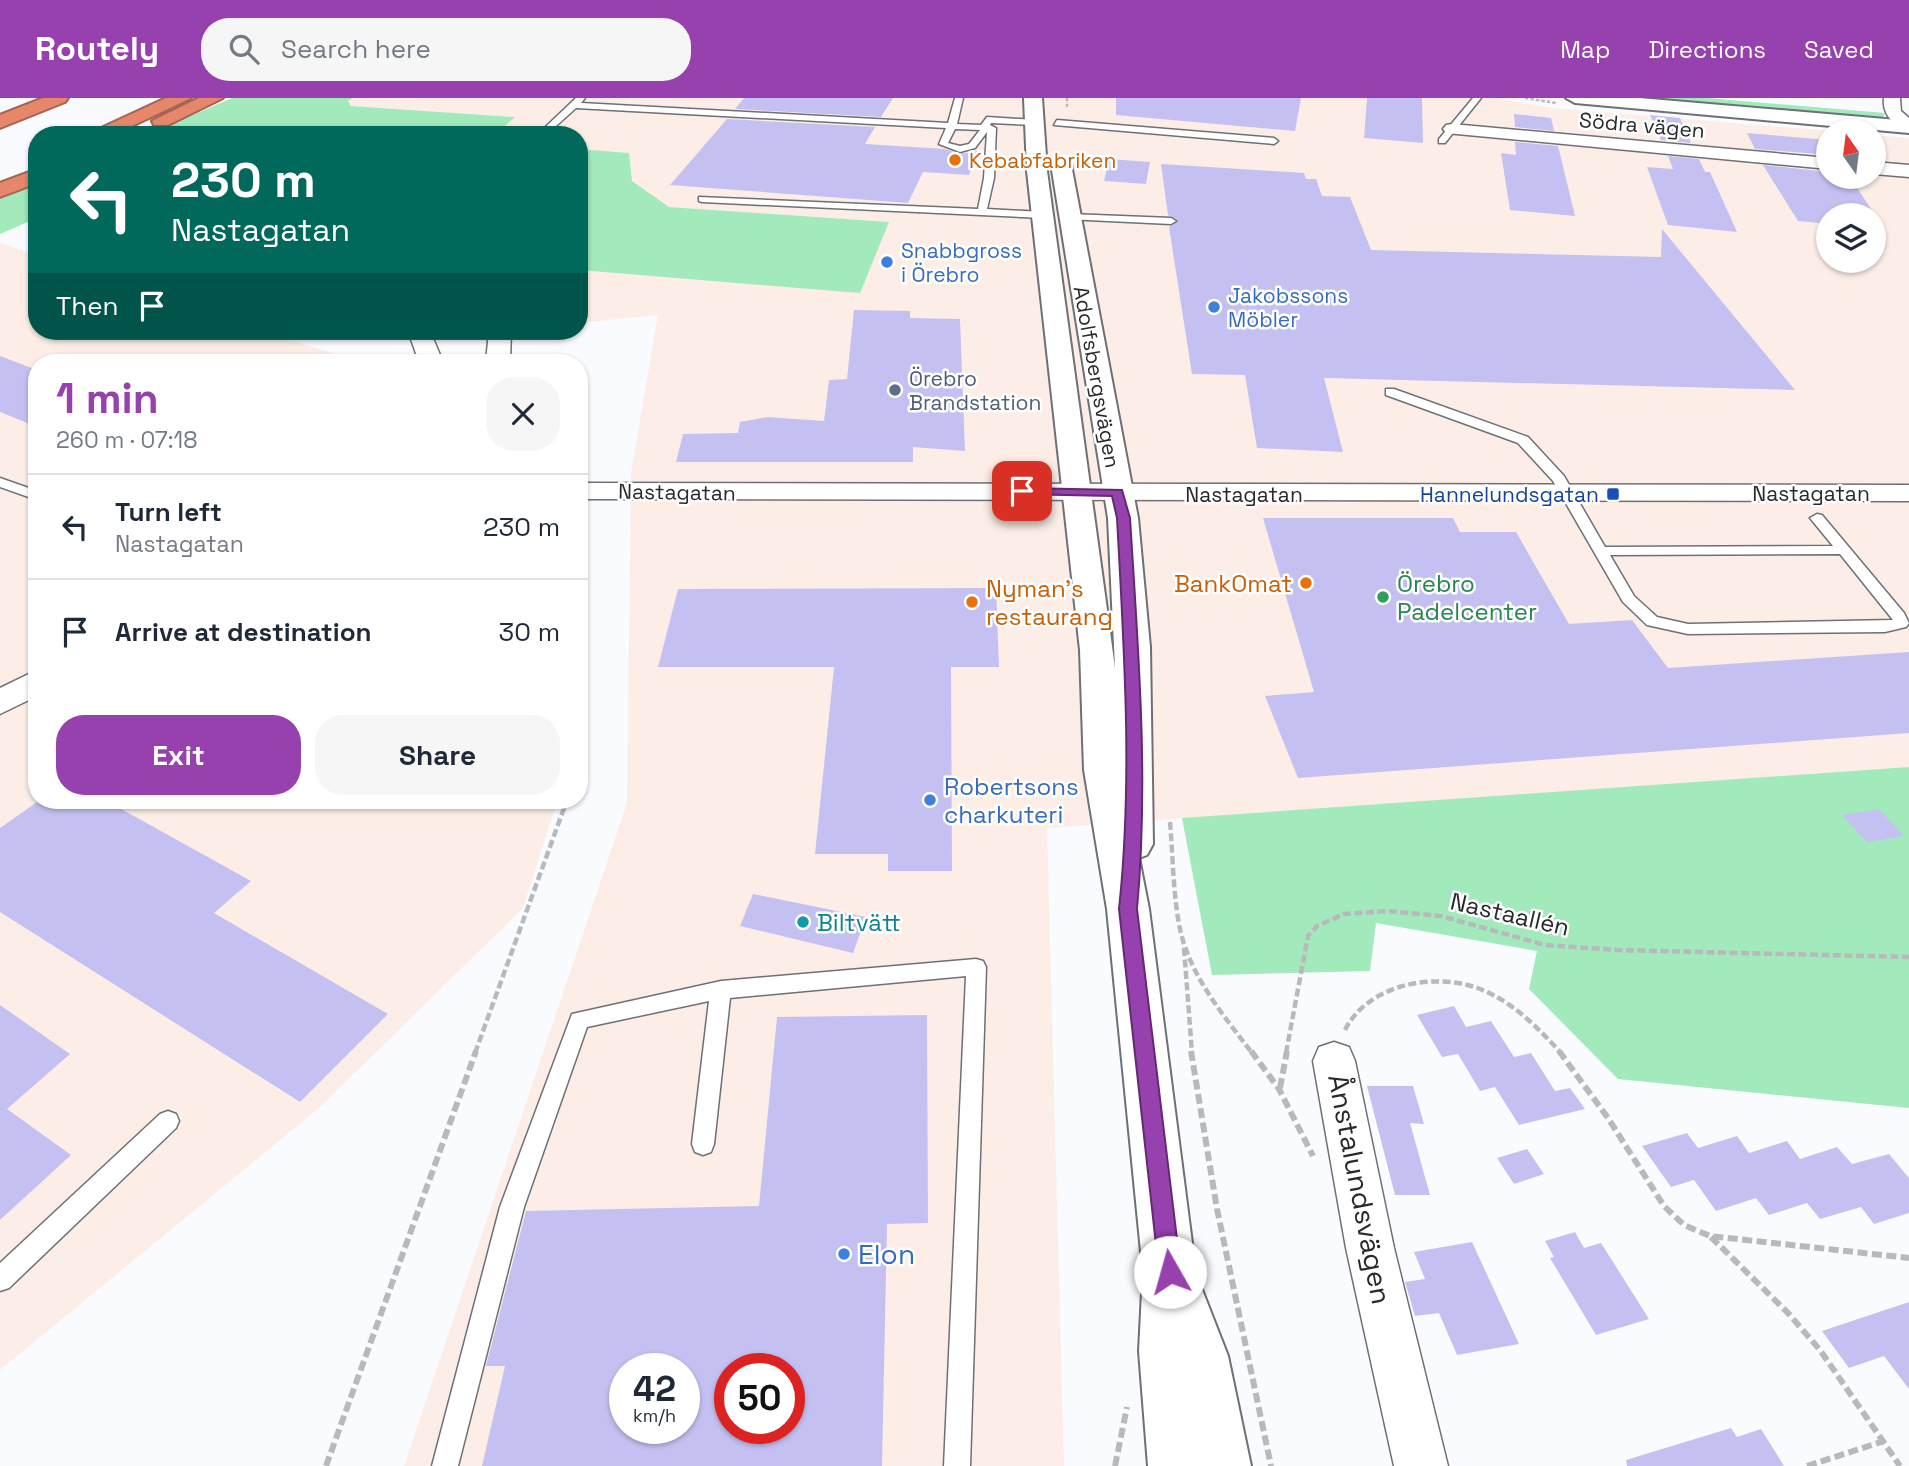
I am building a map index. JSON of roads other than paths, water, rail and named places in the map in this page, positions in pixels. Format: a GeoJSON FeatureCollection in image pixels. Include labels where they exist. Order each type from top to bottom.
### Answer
{"type":"FeatureCollection","features":[{"type":"Feature","properties":{"kind":"highway"},"geometry":{"type":"LineString","coordinates":[[19,115],[52,98]]}},
{"type":"Feature","properties":{"kind":"highway"},"geometry":{"type":"LineString","coordinates":[[0,122],[59,98]]}},
{"type":"Feature","properties":{"kind":"highway"},"geometry":{"type":"LineString","coordinates":[[117,126],[182,98]]}},
{"type":"Feature","properties":{"kind":"highway"},"geometry":{"type":"LineString","coordinates":[[151,126],[214,98]]}},
{"type":"Feature","properties":{"kind":"highway"},"geometry":{"type":"LineString","coordinates":[[0,176],[28,164]]}},
{"type":"Feature","properties":{"kind":"highway"},"geometry":{"type":"LineString","coordinates":[[0,191],[28,179]]}},
{"type":"Feature","properties":{"kind":"main road","name":"Adolfsbergsvägen"},"geometry":{"type":"LineString","coordinates":[[1033,98],[1033,122],[1124,518],[1133,647],[1134,804],[1128,909]]}},
{"type":"Feature","properties":{"kind":"main road","name":"Södra vägen"},"geometry":{"type":"LineString","coordinates":[[1581,98],[1909,126]]}},
{"type":"Feature","properties":{"kind":"main road","name":"Adolfsbergsvägen"},"geometry":{"type":"LineString","coordinates":[[1057,114],[1056,216],[1079,491],[1097,650],[1103,770],[1128,909],[1170,1272],[1167,1351],[1177,1466]]}},
{"type":"Feature","properties":{"kind":"main road"},"geometry":{"type":"LineString","coordinates":[[1033,122],[1057,114]]}},
{"type":"Feature","properties":{"kind":"main road","name":"Adolfsbergsvägen"},"geometry":{"type":"LineString","coordinates":[[1170,1272],[1200,1356],[1222,1466]]}},
{"type":"Feature","properties":{"kind":"street"},"geometry":{"type":"LineString","coordinates":[[1892,98],[1892,109],[1898,120],[1909,126]]}},
{"type":"Feature","properties":{"kind":"street","name":"Södra vägen"},"geometry":{"type":"LineString","coordinates":[[1447,135],[1816,163]]}},
{"type":"Feature","properties":{"kind":"street"},"geometry":{"type":"LineString","coordinates":[[1886,169],[1909,171]]}},
{"type":"Feature","properties":{"kind":"street","name":"Nastagatan"},"geometry":{"type":"LineString","coordinates":[[588,491],[1568,495],[1909,493]]}},
{"type":"Feature","properties":{"kind":"street"},"geometry":{"type":"LineString","coordinates":[[0,703],[28,686]]}},
{"type":"Feature","properties":{"kind":"street","name":"Ånstalundsvägen"},"geometry":{"type":"LineString","coordinates":[[1334,1061],[1370,1248],[1421,1466]]}},
{"type":"Feature","properties":{"kind":"lane"},"geometry":{"type":"LineString","coordinates":[[551,126],[581,98]]}},
{"type":"Feature","properties":{"kind":"lane"},"geometry":{"type":"LineString","coordinates":[[958,98],[952,126],[943,144],[948,146],[972,148],[985,128],[986,120],[1033,122]]}},
{"type":"Feature","properties":{"kind":"lane"},"geometry":{"type":"LineString","coordinates":[[1447,135],[1477,98]]}},
{"type":"Feature","properties":{"kind":"lane"},"geometry":{"type":"LineString","coordinates":[[574,105],[992,128],[989,178],[982,212]]}},
{"type":"Feature","properties":{"kind":"lane"},"geometry":{"type":"LineString","coordinates":[[1057,114],[1274,141]]}},
{"type":"Feature","properties":{"kind":"lane"},"geometry":{"type":"LineString","coordinates":[[702,198],[1171,222]]}},
{"type":"Feature","properties":{"kind":"lane"},"geometry":{"type":"LineString","coordinates":[[1390,392],[1523,440],[1559,479],[1628,599],[1652,621],[1665,625],[1688,629],[1885,627],[1901,624],[1899,616],[1818,518]]}},
{"type":"Feature","properties":{"kind":"lane"},"geometry":{"type":"LineString","coordinates":[[0,482],[28,493]]}},
{"type":"Feature","properties":{"kind":"lane"},"geometry":{"type":"LineString","coordinates":[[1599,551],[1845,550]]}},
{"type":"Feature","properties":{"kind":"lane"},"geometry":{"type":"LineString","coordinates":[[445,1466],[512,1207],[579,1020],[721,990],[976,967],[957,1466]]}},
{"type":"Feature","properties":{"kind":"lane"},"geometry":{"type":"LineString","coordinates":[[703,1144],[721,990]]}},
{"type":"Feature","properties":{"kind":"lane"},"geometry":{"type":"LineString","coordinates":[[0,1279],[168,1121]]}},
{"type":"Feature","properties":{"kind":"place","name":"Kebabfabriken"},"geometry":{"type":"Point","coordinates":[955,160]}},
{"type":"Feature","properties":{"kind":"place","name":"Snabbgross i Örebro"},"geometry":{"type":"Point","coordinates":[887,262]}},
{"type":"Feature","properties":{"kind":"place","name":"Jakobssons Möbler"},"geometry":{"type":"Point","coordinates":[1214,307]}},
{"type":"Feature","properties":{"kind":"place","name":"Örebro Brandstation"},"geometry":{"type":"Point","coordinates":[895,390]}},
{"type":"Feature","properties":{"kind":"place","name":"Hannelundsgatan"},"geometry":{"type":"Point","coordinates":[1613,494]}},
{"type":"Feature","properties":{"kind":"place","name":"BankOmat"},"geometry":{"type":"Point","coordinates":[1306,583]}},
{"type":"Feature","properties":{"kind":"place","name":"Örebro Padelcenter"},"geometry":{"type":"Point","coordinates":[1383,597]}},
{"type":"Feature","properties":{"kind":"place","name":"Nyman's restaurang"},"geometry":{"type":"Point","coordinates":[972,602]}},
{"type":"Feature","properties":{"kind":"place","name":"Robertsons charkuteri"},"geometry":{"type":"Point","coordinates":[930,800]}},
{"type":"Feature","properties":{"kind":"place","name":"Biltvätt"},"geometry":{"type":"Point","coordinates":[803,922]}},
{"type":"Feature","properties":{"kind":"place","name":"Elon"},"geometry":{"type":"Point","coordinates":[844,1254]}}]}
